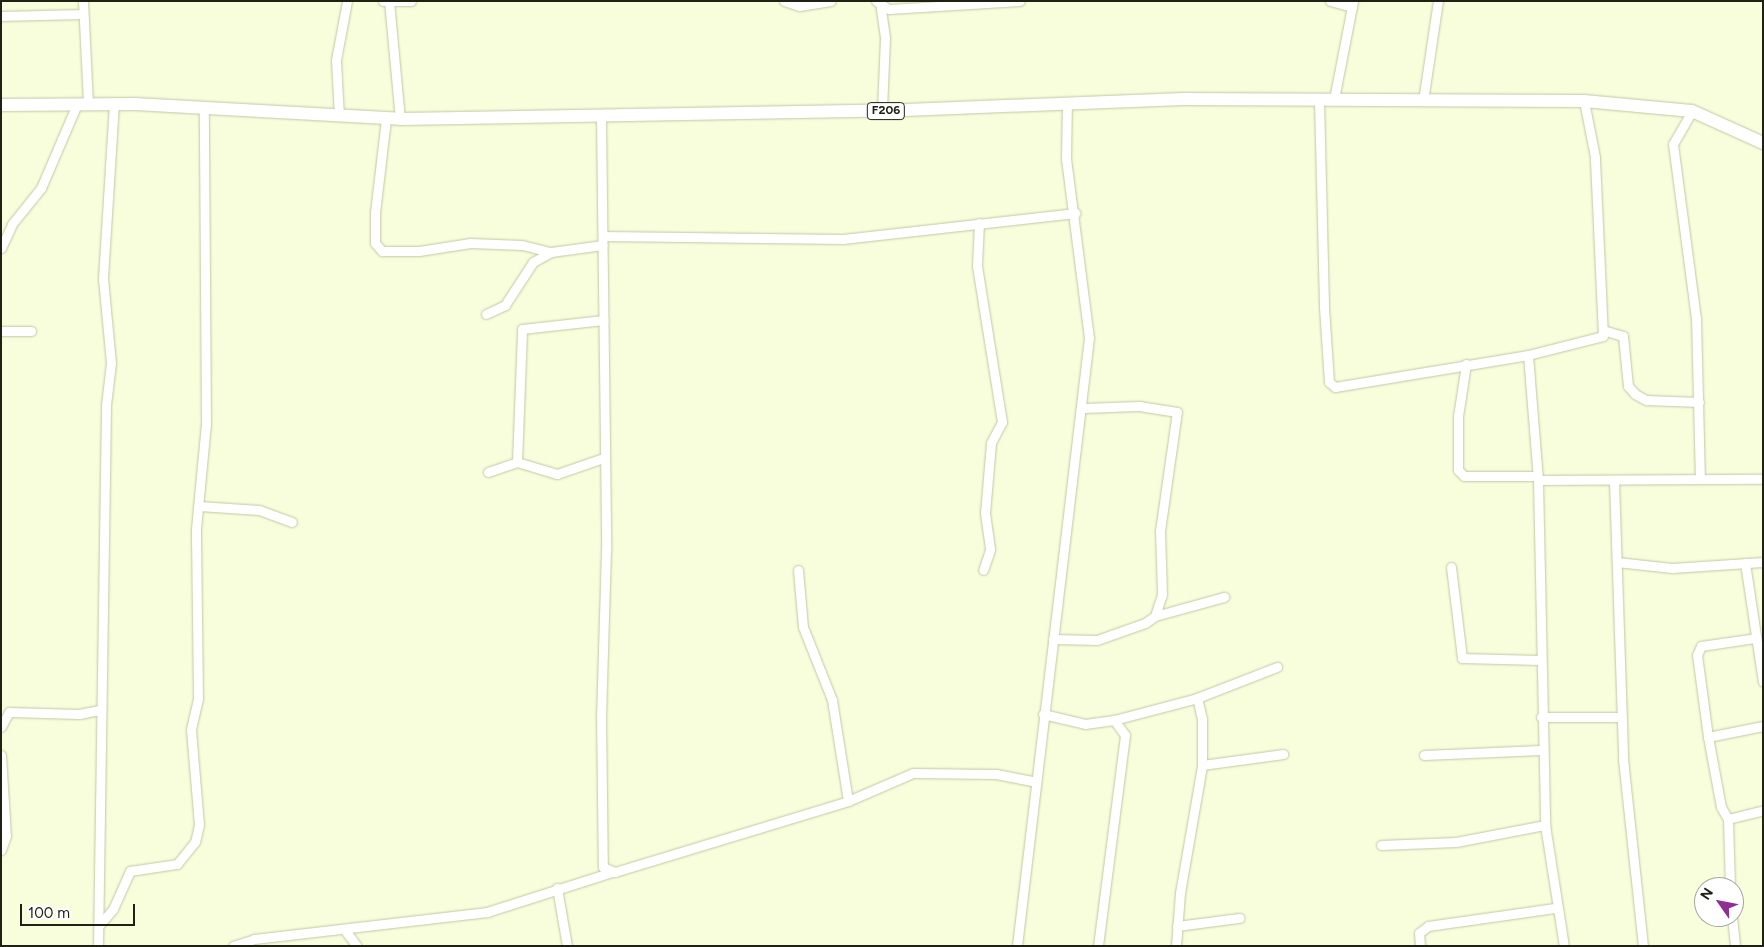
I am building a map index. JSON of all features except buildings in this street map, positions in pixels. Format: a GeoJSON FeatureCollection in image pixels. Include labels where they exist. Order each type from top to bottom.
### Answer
{"type":"FeatureCollection","features":[{"type":"Feature","properties":{"kind":"main road","name":"F206"},"geometry":{"type":"LineString","coordinates":[[1,105],[114,104],[204,107],[400,119],[601,118],[882,111],[1067,102],[1334,99],[1584,102],[1692,111],[1763,143]]}},
{"type":"Feature","properties":{"kind":"street"},"geometry":{"type":"LineString","coordinates":[[1,248],[12,224],[41,188],[82,104],[83,1]]}},
{"type":"Feature","properties":{"kind":"street"},"geometry":{"type":"LineString","coordinates":[[339,116],[336,60],[347,1]]}},
{"type":"Feature","properties":{"kind":"street"},"geometry":{"type":"LineString","coordinates":[[400,119],[387,2],[411,1]]}},
{"type":"Feature","properties":{"kind":"street"},"geometry":{"type":"LineString","coordinates":[[784,1],[799,6],[831,1]]}},
{"type":"Feature","properties":{"kind":"street"},"geometry":{"type":"LineString","coordinates":[[879,2],[889,9],[1020,1]]}},
{"type":"Feature","properties":{"kind":"street"},"geometry":{"type":"LineString","coordinates":[[1330,1],[1353,4],[1334,99]]}},
{"type":"Feature","properties":{"kind":"street"},"geometry":{"type":"LineString","coordinates":[[1423,101],[1438,1]]}},
{"type":"Feature","properties":{"kind":"street"},"geometry":{"type":"LineString","coordinates":[[879,2],[885,38],[882,111]]}},
{"type":"Feature","properties":{"kind":"street"},"geometry":{"type":"LineString","coordinates":[[1,16],[83,14]]}},
{"type":"Feature","properties":{"kind":"street"},"geometry":{"type":"LineString","coordinates":[[1319,100],[1329,382],[1335,387],[1528,355],[1598,338],[1603,330],[1594,147],[1584,102]]}},
{"type":"Feature","properties":{"kind":"street"},"geometry":{"type":"LineString","coordinates":[[1017,946],[1033,781],[1082,408],[1089,313],[1076,213],[1066,158],[1067,102]]}},
{"type":"Feature","properties":{"kind":"street"},"geometry":{"type":"LineString","coordinates":[[98,946],[100,924],[100,710],[111,364],[103,278],[114,104]]}},
{"type":"Feature","properties":{"kind":"street"},"geometry":{"type":"LineString","coordinates":[[100,924],[113,909],[130,870],[177,864],[195,842],[199,825],[191,729],[198,698],[199,506],[206,424],[204,107]]}},
{"type":"Feature","properties":{"kind":"street"},"geometry":{"type":"LineString","coordinates":[[1692,111],[1673,144],[1694,299],[1699,402],[1700,477]]}},
{"type":"Feature","properties":{"kind":"street"},"geometry":{"type":"LineString","coordinates":[[601,118],[604,320],[603,458],[606,550],[600,856],[603,867],[612,872]]}},
{"type":"Feature","properties":{"kind":"street"},"geometry":{"type":"LineString","coordinates":[[386,119],[375,213],[376,243],[382,251],[419,252],[470,243],[522,245],[550,252]]}},
{"type":"Feature","properties":{"kind":"street"},"geometry":{"type":"LineString","coordinates":[[486,314],[505,305],[522,275],[550,252],[603,240],[843,239],[1076,213]]}},
{"type":"Feature","properties":{"kind":"street"},"geometry":{"type":"LineString","coordinates":[[979,223],[977,266],[1002,422],[991,443],[985,513],[990,550],[983,570]]}},
{"type":"Feature","properties":{"kind":"street"},"geometry":{"type":"LineString","coordinates":[[517,462],[522,329],[604,320]]}},
{"type":"Feature","properties":{"kind":"street"},"geometry":{"type":"LineString","coordinates":[[1603,330],[1623,336],[1628,386],[1635,394],[1646,400],[1699,402]]}},
{"type":"Feature","properties":{"kind":"street"},"geometry":{"type":"LineString","coordinates":[[1,331],[31,331]]}},
{"type":"Feature","properties":{"kind":"street"},"geometry":{"type":"LineString","coordinates":[[1528,355],[1537,478],[1541,750],[1545,825],[1555,908],[1564,946]]}},
{"type":"Feature","properties":{"kind":"street"},"geometry":{"type":"LineString","coordinates":[[1466,364],[1458,416],[1458,470],[1480,477],[1614,481],[1700,477],[1763,479]]}},
{"type":"Feature","properties":{"kind":"street"},"geometry":{"type":"LineString","coordinates":[[1082,408],[1140,406],[1177,412],[1160,531],[1162,594],[1155,616]]}},
{"type":"Feature","properties":{"kind":"street"},"geometry":{"type":"LineString","coordinates":[[488,472],[517,462],[557,474],[603,458]]}},
{"type":"Feature","properties":{"kind":"street"},"geometry":{"type":"LineString","coordinates":[[1614,481],[1622,717],[1642,946]]}},
{"type":"Feature","properties":{"kind":"street"},"geometry":{"type":"LineString","coordinates":[[199,506],[259,510],[292,522]]}},
{"type":"Feature","properties":{"kind":"street"},"geometry":{"type":"LineString","coordinates":[[1617,562],[1672,568],[1763,562]]}},
{"type":"Feature","properties":{"kind":"street"},"geometry":{"type":"LineString","coordinates":[[1745,563],[1763,682]]}},
{"type":"Feature","properties":{"kind":"street"},"geometry":{"type":"LineString","coordinates":[[1451,567],[1462,658],[1539,660]]}},
{"type":"Feature","properties":{"kind":"street"},"geometry":{"type":"LineString","coordinates":[[798,570],[803,627],[832,700],[848,801]]}},
{"type":"Feature","properties":{"kind":"street"},"geometry":{"type":"LineString","coordinates":[[1052,638],[1097,640],[1155,616],[1224,597]]}},
{"type":"Feature","properties":{"kind":"street"},"geometry":{"type":"LineString","coordinates":[[1730,877],[1728,819],[1721,808],[1708,737],[1697,655],[1700,646],[1756,638]]}},
{"type":"Feature","properties":{"kind":"street"},"geometry":{"type":"LineString","coordinates":[[1043,714],[1085,724],[1114,720],[1197,698],[1277,666]]}},
{"type":"Feature","properties":{"kind":"street"},"geometry":{"type":"LineString","coordinates":[[1176,946],[1177,926],[1202,765],[1202,719],[1197,698]]}},
{"type":"Feature","properties":{"kind":"street"},"geometry":{"type":"LineString","coordinates":[[1,727],[5,711],[100,710]]}},
{"type":"Feature","properties":{"kind":"street"},"geometry":{"type":"LineString","coordinates":[[1541,717],[1622,717]]}},
{"type":"Feature","properties":{"kind":"street"},"geometry":{"type":"LineString","coordinates":[[1098,946],[1125,736],[1114,720]]}},
{"type":"Feature","properties":{"kind":"street"},"geometry":{"type":"LineString","coordinates":[[1708,737],[1763,726]]}},
{"type":"Feature","properties":{"kind":"street"},"geometry":{"type":"LineString","coordinates":[[1424,755],[1541,750]]}},
{"type":"Feature","properties":{"kind":"street"},"geometry":{"type":"LineString","coordinates":[[1,754],[6,836],[1,850]]}},
{"type":"Feature","properties":{"kind":"street"},"geometry":{"type":"LineString","coordinates":[[1202,765],[1283,754]]}},
{"type":"Feature","properties":{"kind":"street"},"geometry":{"type":"LineString","coordinates":[[233,946],[254,939],[486,912],[557,888],[848,801],[913,773],[996,774],[1033,781]]}},
{"type":"Feature","properties":{"kind":"street"},"geometry":{"type":"LineString","coordinates":[[1728,819],[1763,810]]}},
{"type":"Feature","properties":{"kind":"street"},"geometry":{"type":"LineString","coordinates":[[1381,845],[1456,842],[1545,825]]}},
{"type":"Feature","properties":{"kind":"street"},"geometry":{"type":"LineString","coordinates":[[557,888],[567,946]]}},
{"type":"Feature","properties":{"kind":"street"},"geometry":{"type":"LineString","coordinates":[[1420,946],[1420,933],[1428,926],[1555,908]]}},
{"type":"Feature","properties":{"kind":"street"},"geometry":{"type":"LineString","coordinates":[[1177,926],[1239,918]]}},
{"type":"Feature","properties":{"kind":"street"},"geometry":{"type":"LineString","coordinates":[[1733,927],[1735,946]]}},
{"type":"Feature","properties":{"kind":"street"},"geometry":{"type":"LineString","coordinates":[[344,929],[356,946]]}}]}
